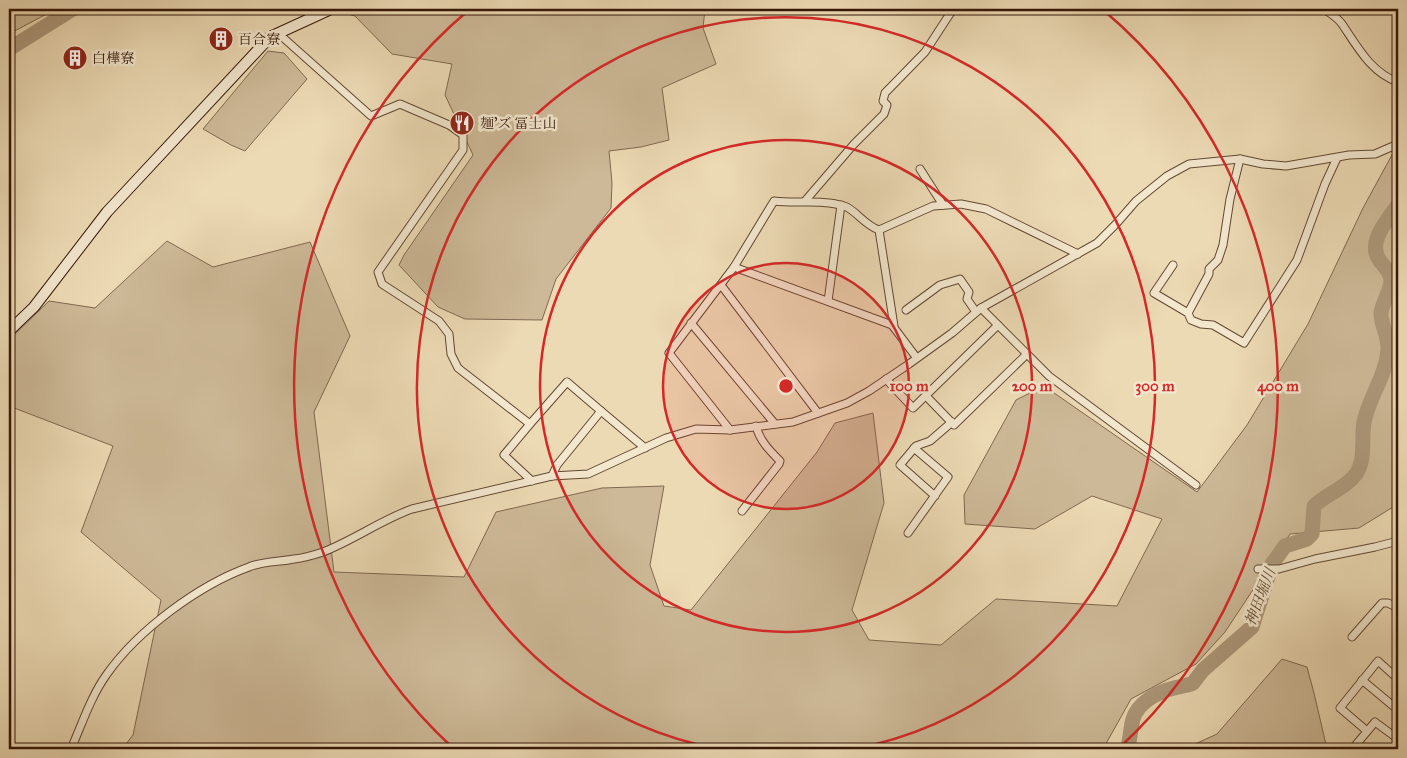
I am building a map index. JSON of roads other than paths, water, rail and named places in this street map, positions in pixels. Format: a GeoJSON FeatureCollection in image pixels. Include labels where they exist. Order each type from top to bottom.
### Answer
{"type":"FeatureCollection","features":[{"type":"Feature","properties":{"kind":"street"},"geometry":{"type":"LineString","coordinates":[[9,331],[34,307],[107,212],[270,37],[331,9]]}},
{"type":"Feature","properties":{"kind":"street"},"geometry":{"type":"LineString","coordinates":[[805,201],[854,144],[884,114],[887,105],[883,101],[884,93],[925,52],[953,9]]}},
{"type":"Feature","properties":{"kind":"street"},"geometry":{"type":"LineString","coordinates":[[1324,9],[1341,23],[1359,51],[1382,74],[1398,82]]}},
{"type":"Feature","properties":{"kind":"street"},"geometry":{"type":"LineString","coordinates":[[279,34],[370,116],[400,104],[449,125],[463,135],[463,150],[378,272],[382,284],[439,322],[449,334],[452,354],[458,368],[530,424]]}},
{"type":"Feature","properties":{"kind":"street"},"geometry":{"type":"LineString","coordinates":[[71,749],[98,689],[108,673],[128,649],[150,627],[180,605],[216,582],[250,566],[295,559],[321,552],[343,544],[398,514],[412,509],[552,476],[588,474],[666,438],[696,429],[730,430],[793,422],[846,403],[909,364],[916,357],[952,333],[978,310],[1097,243],[1136,201],[1167,176],[1189,164],[1240,160],[1286,166],[1375,154],[1398,144]]}},
{"type":"Feature","properties":{"kind":"street"},"geometry":{"type":"LineString","coordinates":[[1173,265],[1154,293],[1188,313],[1191,320],[1213,325],[1244,344],[1298,260],[1325,184],[1337,158]]}},
{"type":"Feature","properties":{"kind":"street"},"geometry":{"type":"LineString","coordinates":[[1188,313],[1209,274],[1209,269],[1218,260],[1223,245],[1230,199],[1240,160]]}},
{"type":"Feature","properties":{"kind":"street"},"geometry":{"type":"LineString","coordinates":[[920,169],[943,205]]}},
{"type":"Feature","properties":{"kind":"street"},"geometry":{"type":"LineString","coordinates":[[730,430],[669,353],[721,285],[774,201],[805,201],[845,206],[871,227],[879,230],[933,206],[961,204],[986,209],[1078,254]]}},
{"type":"Feature","properties":{"kind":"street"},"geometry":{"type":"LineString","coordinates":[[828,301],[841,205]]}},
{"type":"Feature","properties":{"kind":"street"},"geometry":{"type":"LineString","coordinates":[[879,230],[894,326],[916,357]]}},
{"type":"Feature","properties":{"kind":"street"},"geometry":{"type":"LineString","coordinates":[[734,266],[894,326]]}},
{"type":"Feature","properties":{"kind":"street"},"geometry":{"type":"LineString","coordinates":[[906,310],[940,285],[960,279],[969,292],[967,299],[998,325],[1049,376],[1196,485]]}},
{"type":"Feature","properties":{"kind":"street"},"geometry":{"type":"LineString","coordinates":[[721,285],[818,414]]}},
{"type":"Feature","properties":{"kind":"street"},"geometry":{"type":"LineString","coordinates":[[691,323],[775,424]]}},
{"type":"Feature","properties":{"kind":"street"},"geometry":{"type":"LineString","coordinates":[[886,379],[913,408],[998,325]]}},
{"type":"Feature","properties":{"kind":"street"},"geometry":{"type":"LineString","coordinates":[[926,396],[954,425],[1027,354]]}},
{"type":"Feature","properties":{"kind":"street"},"geometry":{"type":"LineString","coordinates":[[532,481],[504,455],[567,382],[645,448]]}},
{"type":"Feature","properties":{"kind":"street"},"geometry":{"type":"LineString","coordinates":[[552,476],[557,464],[601,411]]}},
{"type":"Feature","properties":{"kind":"street"},"geometry":{"type":"LineString","coordinates":[[936,496],[900,465],[914,448],[930,441],[952,422]]}},
{"type":"Feature","properties":{"kind":"street"},"geometry":{"type":"LineString","coordinates":[[742,511],[780,461],[766,448],[756,426]]}},
{"type":"Feature","properties":{"kind":"street"},"geometry":{"type":"LineString","coordinates":[[908,533],[948,478],[914,448]]}},
{"type":"Feature","properties":{"kind":"street"},"geometry":{"type":"LineString","coordinates":[[1258,569],[1279,569],[1315,558],[1398,541]]}},
{"type":"Feature","properties":{"kind":"street"},"geometry":{"type":"LineString","coordinates":[[1352,637],[1382,603],[1388,603],[1398,608]]}},
{"type":"Feature","properties":{"kind":"street"},"geometry":{"type":"LineString","coordinates":[[1367,731],[1340,708],[1378,661],[1398,678]]}},
{"type":"Feature","properties":{"kind":"street"},"geometry":{"type":"LineString","coordinates":[[1362,680],[1398,710]]}},
{"type":"Feature","properties":{"kind":"street"},"geometry":{"type":"LineString","coordinates":[[1354,747],[1375,722],[1398,739]]}},
{"type":"Feature","properties":{"kind":"waterway"},"geometry":{"type":"LineString","coordinates":[[9,49],[73,9]]}},
{"type":"Feature","properties":{"kind":"waterway","name":"神田堀川"},"geometry":{"type":"LineString","coordinates":[[1127,749],[1133,719],[1144,703],[1162,692],[1193,683],[1203,670],[1252,627],[1272,564],[1285,546],[1307,539],[1312,534],[1314,506],[1352,479],[1359,468],[1366,413],[1381,378],[1388,350],[1381,313],[1390,288],[1391,278],[1376,254],[1375,246],[1384,224],[1398,205]]}},
{"type":"Feature","properties":{"kind":"place","name":"百合寮"},"geometry":{"type":"Point","coordinates":[221,39]}},
{"type":"Feature","properties":{"kind":"place","name":"白樺寮"},"geometry":{"type":"Point","coordinates":[75,58]}},
{"type":"Feature","properties":{"kind":"place","name":"麺'ズ 冨士山"},"geometry":{"type":"Point","coordinates":[462,123]}}]}
